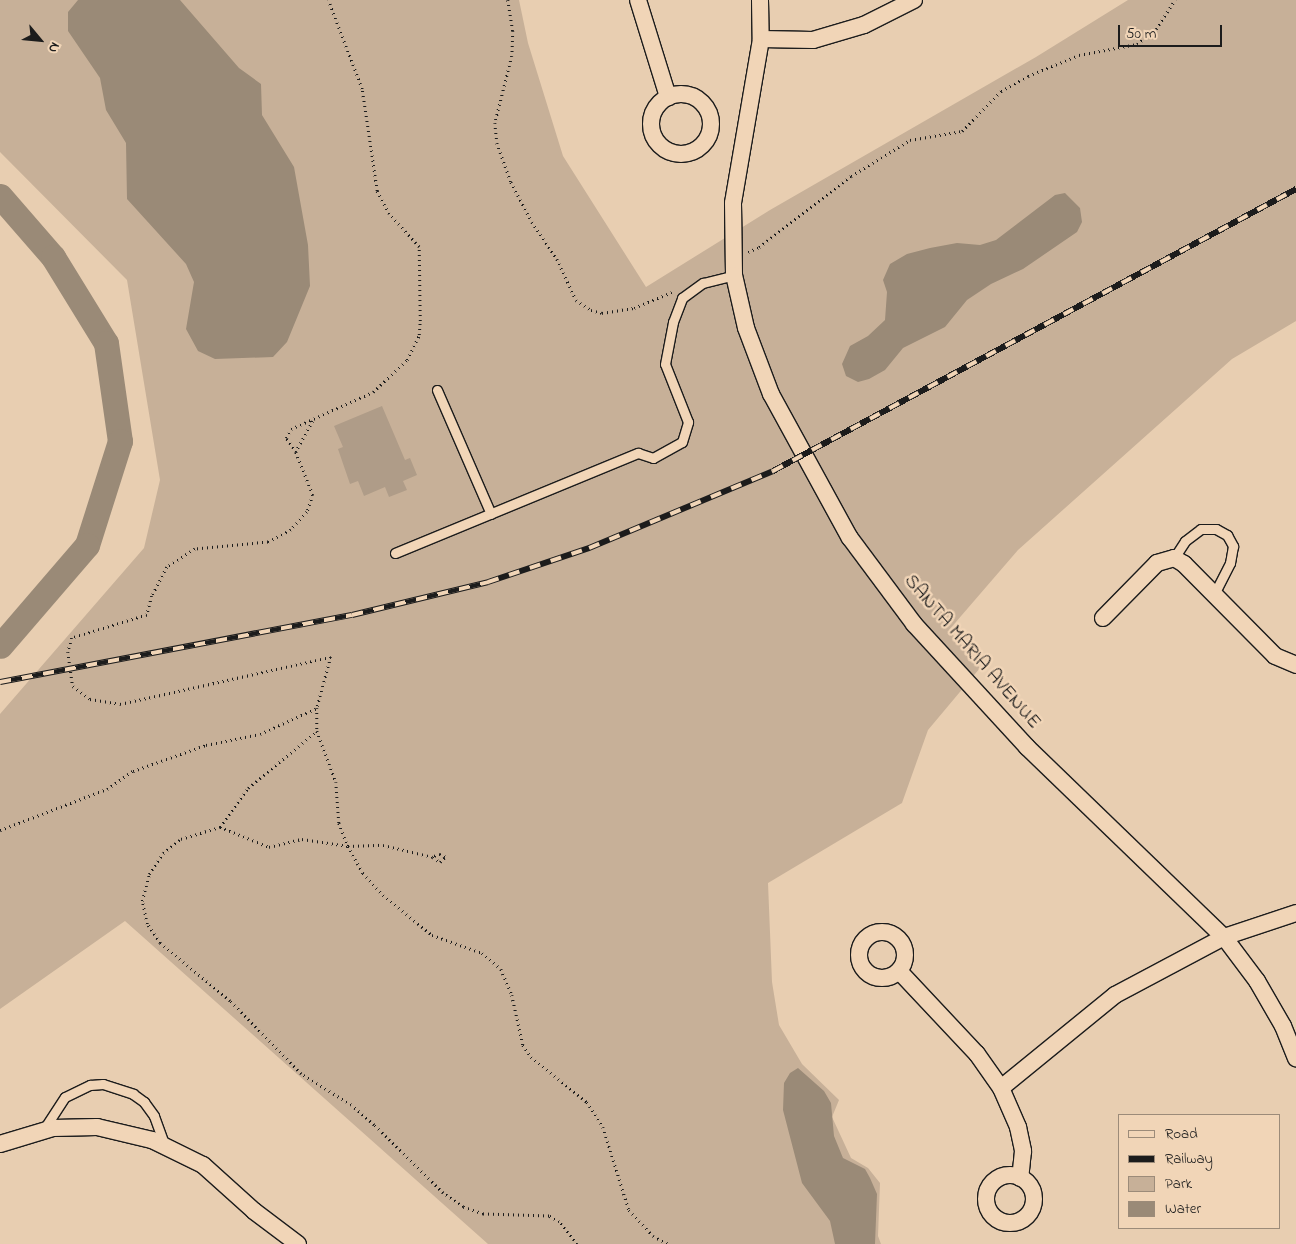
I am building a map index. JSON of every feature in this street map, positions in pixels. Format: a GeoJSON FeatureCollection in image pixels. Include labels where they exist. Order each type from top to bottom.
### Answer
{"type":"FeatureCollection","features":[{"type":"Feature","properties":{"kind":"street"},"geometry":{"type":"LineString","coordinates":[[638,0],[668,97]]}},
{"type":"Feature","properties":{"kind":"street","name":"SANTA MARIA AVENUE"},"geometry":{"type":"LineString","coordinates":[[760,0],[761,39],[733,203],[734,275],[746,328],[771,394],[810,469],[850,538],[914,624],[1027,747],[1224,938],[1257,981],[1283,1026],[1296,1059]]}},
{"type":"Feature","properties":{"kind":"street"},"geometry":{"type":"LineString","coordinates":[[761,39],[812,40],[864,25],[914,0]]}},
{"type":"Feature","properties":{"kind":"street"},"geometry":{"type":"LineString","coordinates":[[1102,618],[1157,563],[1174,558],[1275,656],[1296,665]]}},
{"type":"Feature","properties":{"kind":"street"},"geometry":{"type":"LineString","coordinates":[[1001,1088],[1115,996],[1224,938],[1296,913]]}},
{"type":"Feature","properties":{"kind":"street"},"geometry":{"type":"LineString","coordinates":[[899,971],[977,1054],[1001,1088],[1018,1127],[1023,1151],[1020,1178]]}},
{"type":"Feature","properties":{"kind":"street"},"geometry":{"type":"LineString","coordinates":[[0,1144],[43,1131],[97,1127],[164,1144],[203,1165],[254,1210],[298,1244]]}},
{"type":"Feature","properties":{"kind":"lane"},"geometry":{"type":"LineString","coordinates":[[395,554],[638,453],[653,458],[682,442],[688,422],[665,364],[673,322],[682,298],[703,283],[734,275]]}},
{"type":"Feature","properties":{"kind":"lane"},"geometry":{"type":"LineString","coordinates":[[437,390],[491,514]]}},
{"type":"Feature","properties":{"kind":"lane"},"geometry":{"type":"LineString","coordinates":[[1174,558],[1184,541],[1201,529],[1216,529],[1227,535],[1233,546],[1230,563],[1214,595]]}},
{"type":"Feature","properties":{"kind":"lane"},"geometry":{"type":"LineString","coordinates":[[43,1131],[65,1097],[90,1085],[103,1084],[133,1094],[144,1102],[154,1116],[164,1144]]}},
{"type":"Feature","properties":{"kind":"path"},"geometry":{"type":"LineString","coordinates":[[328,0],[362,89],[376,190],[389,214],[419,247],[420,321],[414,348],[391,376],[359,400],[288,432],[287,442],[296,452],[313,495],[307,512],[291,530],[268,542],[195,549],[167,567],[152,596],[147,615],[72,638],[68,652],[73,686],[90,700],[120,704],[331,657],[318,708],[317,731],[336,782],[339,823],[348,846],[364,873],[390,901],[432,935],[482,953],[501,969],[512,996],[524,1045],[531,1057],[586,1102],[603,1128],[629,1210],[653,1236],[669,1244]]}},
{"type":"Feature","properties":{"kind":"path"},"geometry":{"type":"LineString","coordinates":[[508,0],[513,31],[512,56],[495,123],[497,144],[511,182],[532,222],[558,259],[576,300],[591,310],[618,312],[657,300],[679,288]]}},
{"type":"Feature","properties":{"kind":"path"},"geometry":{"type":"LineString","coordinates":[[734,258],[759,247],[851,176],[910,140],[962,130],[1001,92],[1028,76],[1079,54],[1137,44],[1156,30],[1175,0]]}},
{"type":"Feature","properties":{"kind":"path"},"geometry":{"type":"LineString","coordinates":[[296,452],[313,421]]}},
{"type":"Feature","properties":{"kind":"path"},"geometry":{"type":"LineString","coordinates":[[0,830],[107,789],[133,770],[206,745],[260,734],[318,708]]}},
{"type":"Feature","properties":{"kind":"path"},"geometry":{"type":"LineString","coordinates":[[317,731],[248,788],[220,827],[182,839],[163,853],[149,874],[142,901],[146,924],[160,943],[230,1001],[302,1074],[359,1112],[443,1193],[463,1207],[483,1214],[549,1216],[559,1222],[577,1244]]}},
{"type":"Feature","properties":{"kind":"path"},"geometry":{"type":"LineString","coordinates":[[220,827],[269,847],[302,840],[348,846],[383,845],[432,857]]}},
{"type":"Feature","properties":{"kind":"green space"},"geometry":{"type":"Polygon","coordinates":[[[0,0],[519,0],[528,43],[563,156],[646,287],[770,210],[1036,57],[1128,0],[1296,0],[1296,321],[1232,359],[1018,550],[949,630],[980,668],[928,730],[902,803],[768,883],[772,982],[779,1025],[802,1064],[839,1100],[832,1117],[851,1158],[868,1168],[880,1183],[878,1236],[881,1244],[488,1244],[125,921],[0,1009],[0,714],[144,548],[160,480],[127,280],[0,152],[0,0]]]}},
{"type":"Feature","properties":{"kind":"water"},"geometry":{"type":"Polygon","coordinates":[[[78,0],[180,0],[239,68],[261,84],[262,115],[294,167],[308,245],[310,286],[287,342],[273,357],[215,359],[198,351],[186,329],[194,282],[186,264],[127,199],[126,143],[106,110],[100,78],[68,31],[68,12],[78,0]]]}},
{"type":"Feature","properties":{"kind":"water"},"geometry":{"type":"Polygon","coordinates":[[[1065,193],[1080,208],[1082,222],[1077,232],[1023,269],[991,284],[967,300],[945,327],[903,348],[885,370],[869,379],[858,382],[846,376],[842,364],[850,346],[868,336],[885,320],[887,292],[883,280],[890,264],[907,254],[930,248],[957,243],[980,245],[996,240],[1055,195],[1065,193]]]}},
{"type":"Feature","properties":{"kind":"water"},"geometry":{"type":"Polygon","coordinates":[[[798,1068],[824,1091],[831,1103],[834,1136],[843,1158],[865,1169],[877,1194],[875,1244],[835,1244],[830,1221],[802,1183],[783,1110],[784,1083],[790,1073],[798,1068]]]}},
{"type":"Feature","properties":{"kind":"building"},"geometry":{"type":"Polygon","coordinates":[[[382,406],[405,460],[410,458],[417,475],[403,481],[407,490],[389,497],[385,487],[364,496],[358,481],[350,484],[338,449],[343,447],[334,426],[382,406]]]}},
{"type":"Feature","properties":{"kind":"waterway"},"geometry":{"type":"LineString","coordinates":[[0,196],[53,257],[106,343],[120,441],[87,545],[0,646]]}},
{"type":"Feature","properties":{"kind":"railway"},"geometry":{"type":"LineString","coordinates":[[0,682],[352,615],[488,582],[589,548],[773,471],[1296,189]]}}]}
